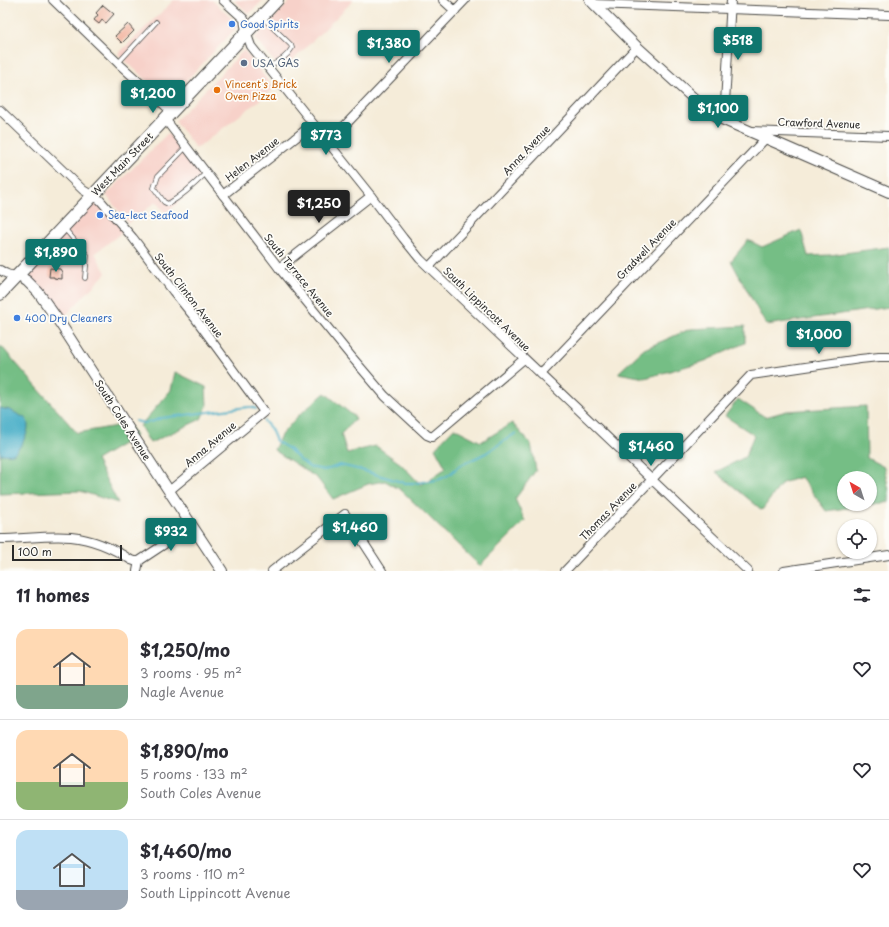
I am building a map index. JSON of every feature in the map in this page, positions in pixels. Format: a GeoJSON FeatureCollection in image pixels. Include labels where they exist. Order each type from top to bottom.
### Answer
{"type":"FeatureCollection","features":[{"type":"Feature","properties":{"kind":"main road","name":"West Main Street"},"geometry":{"type":"LineString","coordinates":[[0,294],[277,0]]}},
{"type":"Feature","properties":{"kind":"street","name":"South Terrace Avenue"},"geometry":{"type":"LineString","coordinates":[[53,0],[118,63],[168,115],[186,147],[279,268],[385,396],[427,435],[432,437],[524,359]]}},
{"type":"Feature","properties":{"kind":"street","name":"South Lippincott Avenue"},"geometry":{"type":"LineString","coordinates":[[223,0],[244,20],[249,44],[372,196],[403,238],[428,267],[748,571]]}},
{"type":"Feature","properties":{"kind":"street"},"geometry":{"type":"LineString","coordinates":[[443,0],[454,11]]}},
{"type":"Feature","properties":{"kind":"street"},"geometry":{"type":"LineString","coordinates":[[328,143],[465,0]]}},
{"type":"Feature","properties":{"kind":"street"},"geometry":{"type":"LineString","coordinates":[[724,120],[731,0]]}},
{"type":"Feature","properties":{"kind":"street"},"geometry":{"type":"LineString","coordinates":[[592,2],[889,15]]}},
{"type":"Feature","properties":{"kind":"street"},"geometry":{"type":"LineString","coordinates":[[592,2],[637,47],[702,106],[712,113],[724,120],[889,192]]}},
{"type":"Feature","properties":{"kind":"street","name":"Anna Avenue"},"geometry":{"type":"LineString","coordinates":[[428,267],[637,47]]}},
{"type":"Feature","properties":{"kind":"street","name":"South Clinton Avenue"},"geometry":{"type":"LineString","coordinates":[[0,110],[83,190],[100,200],[130,234],[195,318],[264,412]]}},
{"type":"Feature","properties":{"kind":"street","name":"Helen Avenue"},"geometry":{"type":"LineString","coordinates":[[223,194],[313,124]]}},
{"type":"Feature","properties":{"kind":"street","name":"Crawford Avenue"},"geometry":{"type":"LineString","coordinates":[[748,130],[889,136]]}},
{"type":"Feature","properties":{"kind":"street","name":"Gradwell Avenue"},"geometry":{"type":"LineString","coordinates":[[541,374],[766,138]]}},
{"type":"Feature","properties":{"kind":"street"},"geometry":{"type":"LineString","coordinates":[[279,268],[372,196]]}},
{"type":"Feature","properties":{"kind":"street"},"geometry":{"type":"LineString","coordinates":[[0,270],[6,274],[17,276]]}},
{"type":"Feature","properties":{"kind":"street","name":"South Coles Avenue"},"geometry":{"type":"LineString","coordinates":[[17,276],[27,281],[38,292],[60,323],[222,571]]}},
{"type":"Feature","properties":{"kind":"street","name":"Thomas Avenue"},"geometry":{"type":"LineString","coordinates":[[565,571],[751,375],[860,359],[889,357]]}},
{"type":"Feature","properties":{"kind":"street","name":"Anna Avenue"},"geometry":{"type":"LineString","coordinates":[[169,491],[264,412]]}},
{"type":"Feature","properties":{"kind":"street"},"geometry":{"type":"LineString","coordinates":[[272,571],[345,514],[382,571]]}},
{"type":"Feature","properties":{"kind":"street"},"geometry":{"type":"LineString","coordinates":[[0,539],[55,537],[75,538],[109,548],[130,560],[139,561],[192,526]]}},
{"type":"Feature","properties":{"kind":"street"},"geometry":{"type":"LineString","coordinates":[[784,571],[889,555]]}},
{"type":"Feature","properties":{"kind":"street"},"geometry":{"type":"LineString","coordinates":[[137,571],[139,561]]}},
{"type":"Feature","properties":{"kind":"lane"},"geometry":{"type":"LineString","coordinates":[[262,16],[291,45],[292,48],[290,52],[278,62],[267,67]]}},
{"type":"Feature","properties":{"kind":"lane"},"geometry":{"type":"LineString","coordinates":[[118,63],[156,22]]}},
{"type":"Feature","properties":{"kind":"lane"},"geometry":{"type":"LineString","coordinates":[[186,147],[158,176],[154,188],[164,202],[168,204],[174,201],[206,173]]}},
{"type":"Feature","properties":{"kind":"lane"},"geometry":{"type":"LineString","coordinates":[[63,227],[87,255],[85,278]]}},
{"type":"Feature","properties":{"kind":"shaded area"},"geometry":{"type":"Polygon","coordinates":[[[174,0],[212,0],[239,25],[168,100],[118,54],[174,0]]]}},
{"type":"Feature","properties":{"kind":"shaded area"},"geometry":{"type":"Polygon","coordinates":[[[234,0],[263,0],[249,14],[234,0]]]}},
{"type":"Feature","properties":{"kind":"shaded area"},"geometry":{"type":"Polygon","coordinates":[[[291,0],[354,0],[282,71],[255,38],[291,0]]]}},
{"type":"Feature","properties":{"kind":"shaded area"},"geometry":{"type":"Polygon","coordinates":[[[244,50],[274,89],[196,149],[175,121],[244,50]]]}},
{"type":"Feature","properties":{"kind":"shaded area"},"geometry":{"type":"Polygon","coordinates":[[[168,133],[204,178],[166,214],[156,202],[128,223],[106,195],[168,133]]]}},
{"type":"Feature","properties":{"kind":"shaded area"},"geometry":{"type":"Polygon","coordinates":[[[94,196],[124,231],[95,253],[106,273],[61,320],[20,275],[94,196]]]}},
{"type":"Feature","properties":{"kind":"green space"},"geometry":{"type":"Polygon","coordinates":[[[801,230],[808,256],[830,255],[889,247],[889,307],[766,325],[731,261],[748,240],[762,247],[801,230]]]}},
{"type":"Feature","properties":{"kind":"green space"},"geometry":{"type":"Polygon","coordinates":[[[745,326],[745,343],[705,361],[645,378],[618,373],[644,349],[690,329],[745,326]]]}},
{"type":"Feature","properties":{"kind":"green space"},"geometry":{"type":"Polygon","coordinates":[[[1,346],[77,433],[128,424],[136,436],[96,460],[118,503],[80,491],[0,494],[0,454],[7,454],[10,410],[0,408],[1,346]]]}},
{"type":"Feature","properties":{"kind":"green space"},"geometry":{"type":"Polygon","coordinates":[[[175,372],[206,387],[207,406],[201,419],[150,443],[140,426],[171,390],[175,372]]]}},
{"type":"Feature","properties":{"kind":"green space"},"geometry":{"type":"Polygon","coordinates":[[[325,393],[356,418],[341,434],[347,453],[376,446],[401,464],[421,485],[446,468],[435,448],[454,428],[481,442],[512,423],[531,444],[536,470],[515,499],[525,521],[480,566],[401,490],[385,481],[368,484],[333,499],[317,478],[274,450],[281,435],[297,417],[325,393]]]}},
{"type":"Feature","properties":{"kind":"green space"},"geometry":{"type":"Polygon","coordinates":[[[738,399],[765,417],[787,411],[866,406],[867,458],[884,467],[889,491],[889,502],[877,504],[877,471],[837,471],[837,509],[826,511],[801,477],[782,483],[762,510],[716,472],[745,457],[754,435],[725,416],[738,399]]]}},
{"type":"Feature","properties":{"kind":"water"},"geometry":{"type":"Polygon","coordinates":[[[0,408],[10,410],[25,418],[27,422],[28,430],[25,438],[18,450],[13,454],[0,454],[0,408]]]}},
{"type":"Feature","properties":{"kind":"building"},"geometry":{"type":"Polygon","coordinates":[[[103,5],[114,14],[106,23],[102,20],[99,24],[94,20],[98,15],[96,13],[103,5]]]}},
{"type":"Feature","properties":{"kind":"building"},"geometry":{"type":"Polygon","coordinates":[[[128,24],[134,31],[122,43],[115,36],[128,24]]]}},
{"type":"Feature","properties":{"kind":"building"},"geometry":{"type":"Polygon","coordinates":[[[50,268],[60,269],[62,272],[62,279],[49,277],[50,268]]]}},
{"type":"Feature","properties":{"kind":"waterway"},"geometry":{"type":"LineString","coordinates":[[135,421],[144,423],[161,418],[248,407],[256,409]]}},
{"type":"Feature","properties":{"kind":"waterway"},"geometry":{"type":"LineString","coordinates":[[264,421],[271,429],[276,441],[289,449],[309,467],[324,470],[340,465],[405,483],[437,480],[445,477],[459,466],[486,453],[516,433]]}},
{"type":"Feature","properties":{"kind":"place","name":"Good Spirits"},"geometry":{"type":"Point","coordinates":[232,24]}},
{"type":"Feature","properties":{"kind":"place","name":"USA GAS"},"geometry":{"type":"Point","coordinates":[244,63]}},
{"type":"Feature","properties":{"kind":"place","name":"Vincent's Brick Oven Pizza"},"geometry":{"type":"Point","coordinates":[217,90]}},
{"type":"Feature","properties":{"kind":"place","name":"Sea-lect Seafood"},"geometry":{"type":"Point","coordinates":[100,215]}},
{"type":"Feature","properties":{"kind":"place","name":"400 Dry Cleaners"},"geometry":{"type":"Point","coordinates":[17,318]}}]}
